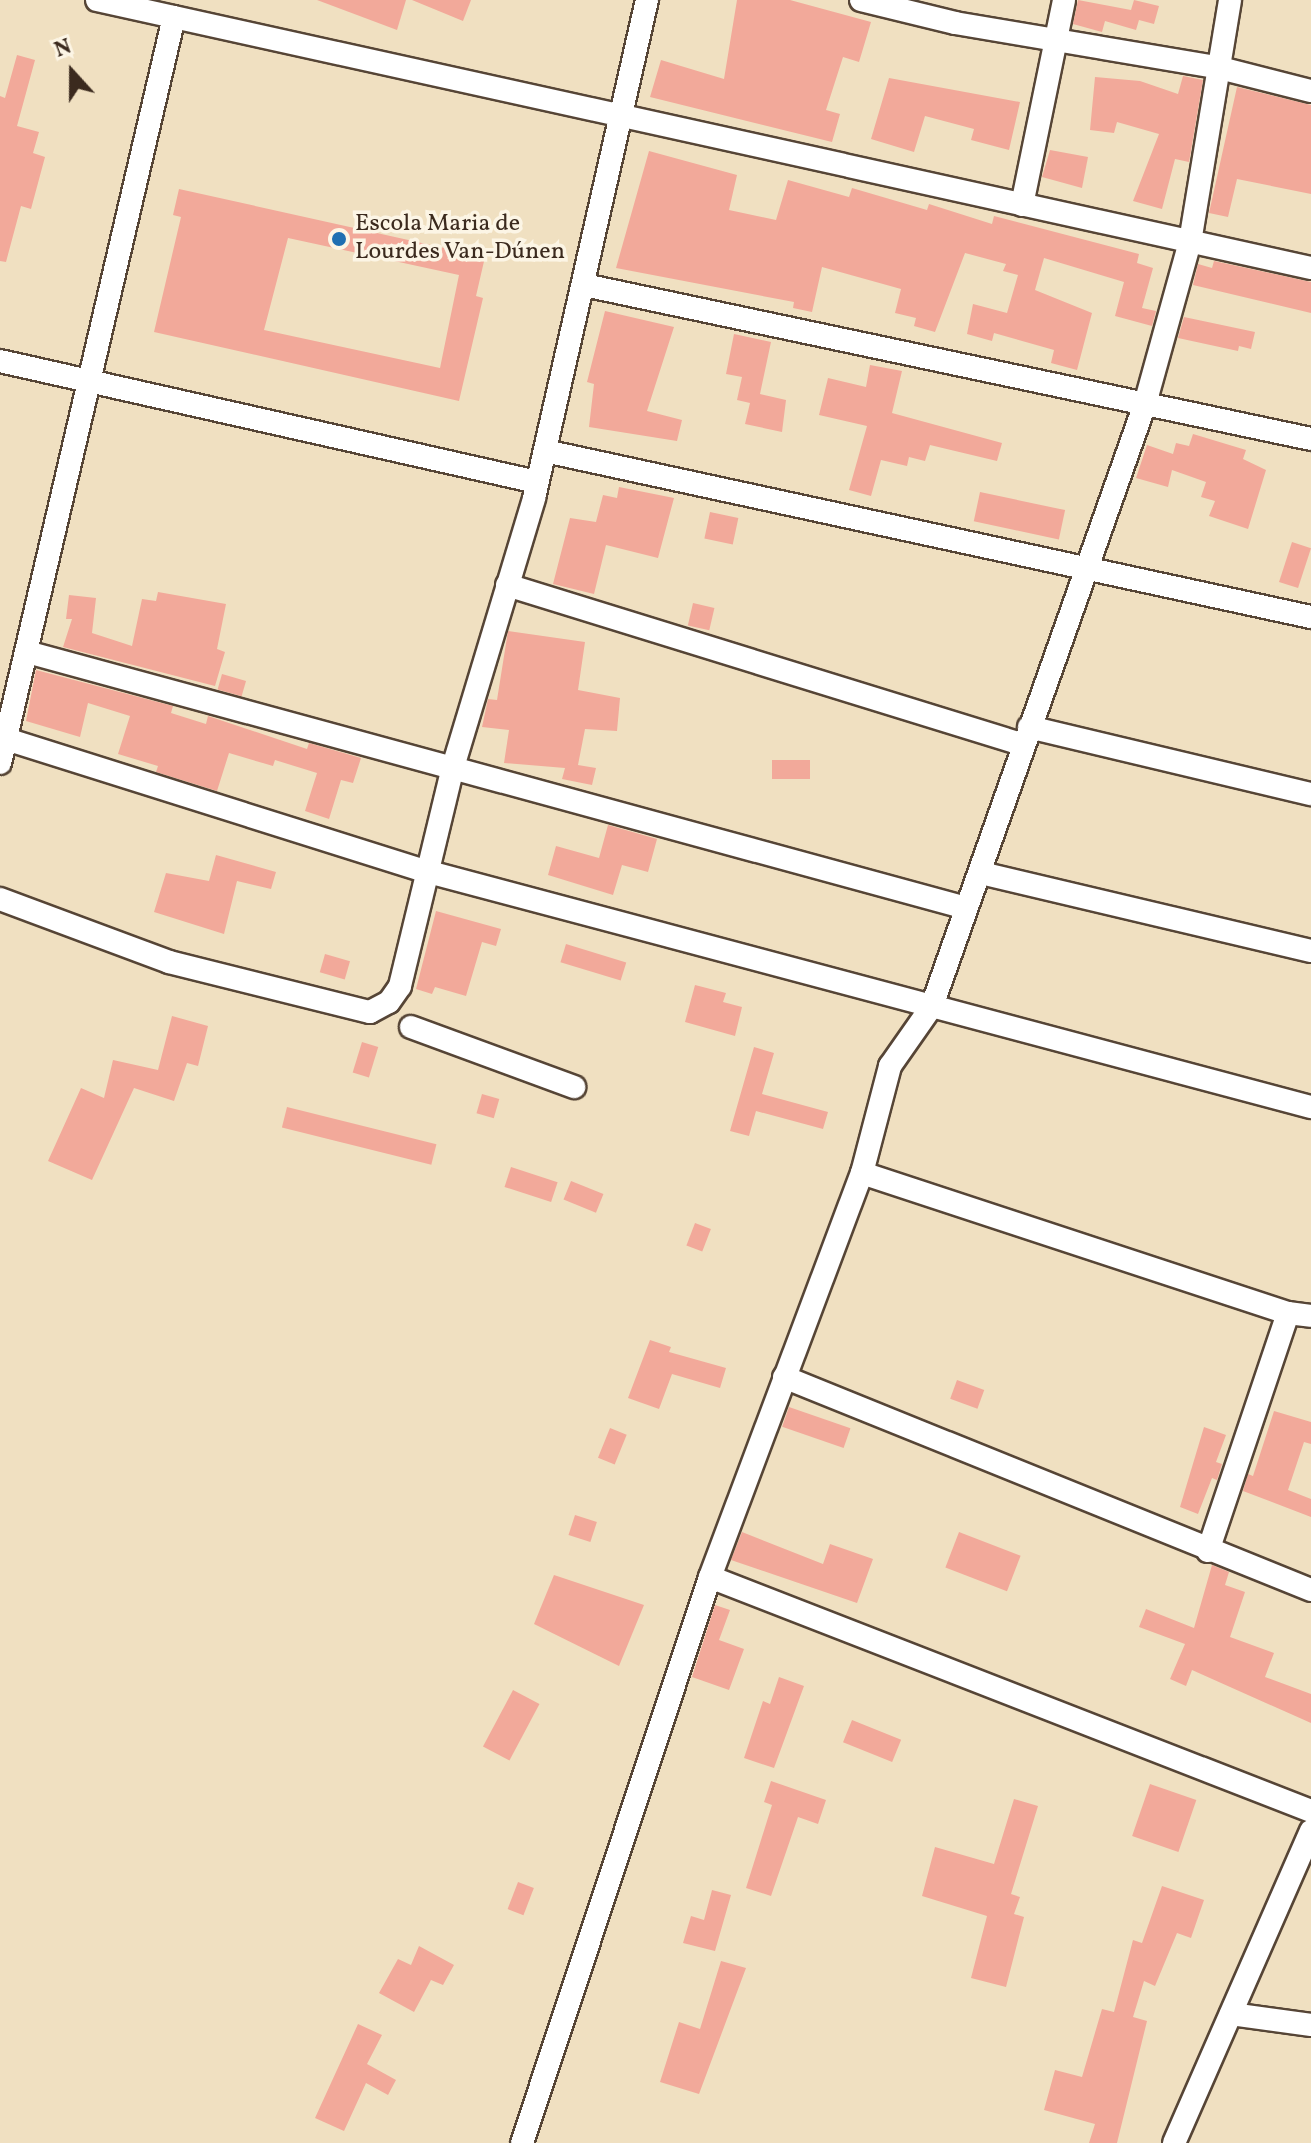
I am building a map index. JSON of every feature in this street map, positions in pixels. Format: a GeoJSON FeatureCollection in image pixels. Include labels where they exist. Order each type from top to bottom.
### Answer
{"type":"FeatureCollection","features":[{"type":"Feature","properties":{"kind":"street"},"geometry":{"type":"LineString","coordinates":[[97,0],[1311,268]]}},
{"type":"Feature","properties":{"kind":"street"},"geometry":{"type":"LineString","coordinates":[[0,899],[169,962],[370,1012],[389,1002],[400,986],[425,871],[453,767],[545,451],[647,0]]}},
{"type":"Feature","properties":{"kind":"street"},"geometry":{"type":"LineString","coordinates":[[861,0],[1055,40],[1216,67],[1311,91]]}},
{"type":"Feature","properties":{"kind":"street"},"geometry":{"type":"LineString","coordinates":[[1022,205],[1064,0]]}},
{"type":"Feature","properties":{"kind":"street"},"geometry":{"type":"LineString","coordinates":[[522,2143],[710,1577],[862,1173],[890,1066],[932,1006],[981,873],[1025,736],[1090,568],[1145,404],[1190,242],[1216,67],[1230,0]]}},
{"type":"Feature","properties":{"kind":"street"},"geometry":{"type":"LineString","coordinates":[[0,763],[93,380],[174,17]]}},
{"type":"Feature","properties":{"kind":"street"},"geometry":{"type":"LineString","coordinates":[[584,285],[1311,439]]}},
{"type":"Feature","properties":{"kind":"street"},"geometry":{"type":"LineString","coordinates":[[0,361],[537,482]]}},
{"type":"Feature","properties":{"kind":"street"},"geometry":{"type":"LineString","coordinates":[[545,451],[1311,617]]}},
{"type":"Feature","properties":{"kind":"street"},"geometry":{"type":"LineString","coordinates":[[507,585],[1025,736],[1311,794]]}},
{"type":"Feature","properties":{"kind":"street"},"geometry":{"type":"LineString","coordinates":[[27,652],[966,908]]}},
{"type":"Feature","properties":{"kind":"street"},"geometry":{"type":"LineString","coordinates":[[6,739],[425,871],[1311,1107]]}},
{"type":"Feature","properties":{"kind":"street"},"geometry":{"type":"LineString","coordinates":[[981,873],[1311,951]]}},
{"type":"Feature","properties":{"kind":"street"},"geometry":{"type":"LineString","coordinates":[[411,1027],[574,1087]]}},
{"type":"Feature","properties":{"kind":"street"},"geometry":{"type":"LineString","coordinates":[[862,1173],[1288,1313],[1311,1316]]}},
{"type":"Feature","properties":{"kind":"street"},"geometry":{"type":"LineString","coordinates":[[1208,1551],[1288,1313]]}},
{"type":"Feature","properties":{"kind":"street"},"geometry":{"type":"LineString","coordinates":[[784,1377],[1208,1551],[1311,1590]]}},
{"type":"Feature","properties":{"kind":"street"},"geometry":{"type":"LineString","coordinates":[[710,1577],[1311,1811]]}},
{"type":"Feature","properties":{"kind":"street"},"geometry":{"type":"LineString","coordinates":[[1174,2143],[1311,1831]]}},
{"type":"Feature","properties":{"kind":"street"},"geometry":{"type":"LineString","coordinates":[[1231,2014],[1311,2025]]}},
{"type":"Feature","properties":{"kind":"building"},"geometry":{"type":"Polygon","coordinates":[[[317,0],[406,0],[397,30],[317,0]]]}},
{"type":"Feature","properties":{"kind":"building"},"geometry":{"type":"Polygon","coordinates":[[[412,0],[471,0],[463,21],[412,0]]]}},
{"type":"Feature","properties":{"kind":"building"},"geometry":{"type":"Polygon","coordinates":[[[737,0],[790,0],[871,22],[859,62],[843,57],[826,110],[840,114],[832,142],[650,97],[661,60],[724,79],[737,0]]]}},
{"type":"Feature","properties":{"kind":"building"},"geometry":{"type":"Polygon","coordinates":[[[1078,0],[1131,10],[1134,0],[1159,6],[1154,24],[1139,20],[1136,30],[1105,21],[1102,32],[1073,24],[1078,0]]]}},
{"type":"Feature","properties":{"kind":"building"},"geometry":{"type":"Polygon","coordinates":[[[17,55],[35,60],[17,126],[39,132],[33,153],[45,157],[31,209],[21,206],[6,262],[0,261],[0,96],[5,98],[17,55]]]}},
{"type":"Feature","properties":{"kind":"building"},"geometry":{"type":"Polygon","coordinates":[[[1183,76],[1203,80],[1189,162],[1175,159],[1162,209],[1133,201],[1159,134],[1117,122],[1114,133],[1090,130],[1095,77],[1140,81],[1178,94],[1183,76]]]}},
{"type":"Feature","properties":{"kind":"building"},"geometry":{"type":"Polygon","coordinates":[[[889,78],[1020,102],[1009,150],[971,140],[974,129],[925,116],[914,152],[871,139],[889,78]]]}},
{"type":"Feature","properties":{"kind":"building"},"geometry":{"type":"Polygon","coordinates":[[[1237,87],[1311,105],[1311,194],[1237,179],[1228,217],[1209,213],[1237,87]]]}},
{"type":"Feature","properties":{"kind":"building"},"geometry":{"type":"Polygon","coordinates":[[[1050,150],[1088,157],[1082,188],[1042,177],[1050,150]]]}},
{"type":"Feature","properties":{"kind":"building"},"geometry":{"type":"Polygon","coordinates":[[[649,151],[737,175],[729,210],[776,220],[788,180],[849,197],[852,188],[927,210],[929,204],[992,224],[994,216],[1139,254],[1137,263],[1153,268],[1142,308],[1156,311],[1152,326],[1115,316],[1124,282],[1044,258],[1035,290],[1092,313],[1077,370],[1051,363],[1054,350],[994,333],[992,341],[967,334],[973,304],[1007,313],[1018,275],[1003,271],[1006,264],[965,253],[935,332],[914,326],[916,318],[895,313],[901,289],[822,267],[812,312],[793,308],[794,302],[616,268],[649,151]]]}},
{"type":"Feature","properties":{"kind":"building"},"geometry":{"type":"Polygon","coordinates":[[[179,189],[485,257],[476,296],[483,298],[459,401],[154,332],[181,217],[173,215],[179,189]],[[288,238],[264,330],[440,368],[459,275],[288,238]]]}},
{"type":"Feature","properties":{"kind":"building"},"geometry":{"type":"Polygon","coordinates":[[[1214,261],[1311,282],[1311,313],[1193,285],[1198,264],[1212,268],[1214,261]]]}},
{"type":"Feature","properties":{"kind":"building"},"geometry":{"type":"Polygon","coordinates":[[[605,311],[674,327],[647,411],[682,420],[677,441],[589,427],[594,384],[587,382],[605,311]]]}},
{"type":"Feature","properties":{"kind":"building"},"geometry":{"type":"Polygon","coordinates":[[[1184,317],[1255,332],[1251,349],[1239,346],[1238,351],[1178,338],[1184,317]]]}},
{"type":"Feature","properties":{"kind":"building"},"geometry":{"type":"Polygon","coordinates":[[[734,334],[771,342],[760,394],[786,400],[782,432],[745,424],[750,403],[737,400],[742,377],[726,374],[734,334]]]}},
{"type":"Feature","properties":{"kind":"building"},"geometry":{"type":"Polygon","coordinates":[[[870,365],[902,371],[892,413],[1002,443],[997,461],[930,445],[925,461],[909,457],[907,466],[881,460],[871,496],[849,490],[867,426],[819,415],[828,378],[866,387],[870,365]]]}},
{"type":"Feature","properties":{"kind":"building"},"geometry":{"type":"Polygon","coordinates":[[[1193,434],[1246,450],[1243,459],[1266,470],[1248,529],[1209,516],[1215,501],[1201,497],[1206,482],[1172,470],[1168,487],[1136,478],[1147,445],[1173,454],[1176,443],[1189,446],[1193,434]]]}},
{"type":"Feature","properties":{"kind":"building"},"geometry":{"type":"Polygon","coordinates":[[[619,487],[674,498],[658,558],[606,545],[594,594],[553,584],[570,518],[596,522],[603,495],[617,498],[619,487]]]}},
{"type":"Feature","properties":{"kind":"building"},"geometry":{"type":"Polygon","coordinates":[[[980,492],[1065,510],[1059,539],[974,521],[980,492]]]}},
{"type":"Feature","properties":{"kind":"building"},"geometry":{"type":"Polygon","coordinates":[[[710,512],[738,518],[733,544],[704,538],[710,512]]]}},
{"type":"Feature","properties":{"kind":"building"},"geometry":{"type":"Polygon","coordinates":[[[1292,542],[1311,548],[1298,588],[1279,582],[1292,542]]]}},
{"type":"Feature","properties":{"kind":"building"},"geometry":{"type":"Polygon","coordinates":[[[158,592],[226,604],[217,649],[225,652],[215,686],[63,647],[72,619],[66,619],[69,595],[96,598],[92,633],[132,646],[142,599],[156,601],[158,592]]]}},
{"type":"Feature","properties":{"kind":"building"},"geometry":{"type":"Polygon","coordinates":[[[693,603],[714,608],[709,630],[688,625],[693,603]]]}},
{"type":"Feature","properties":{"kind":"building"},"geometry":{"type":"Polygon","coordinates":[[[508,631],[585,642],[578,690],[620,698],[617,731],[585,729],[578,765],[596,768],[592,785],[562,779],[565,768],[504,763],[509,730],[482,727],[488,699],[497,700],[508,631]]]}},
{"type":"Feature","properties":{"kind":"building"},"geometry":{"type":"Polygon","coordinates":[[[36,670],[173,706],[171,713],[206,724],[208,716],[307,749],[309,743],[361,758],[353,783],[341,780],[329,819],[305,811],[317,773],[275,760],[273,766],[229,753],[217,791],[156,772],[158,766],[118,754],[130,716],[88,703],[80,737],[26,721],[36,670]]]}},
{"type":"Feature","properties":{"kind":"building"},"geometry":{"type":"Polygon","coordinates":[[[222,674],[246,681],[242,696],[218,689],[222,674]]]}},
{"type":"Feature","properties":{"kind":"building"},"geometry":{"type":"Polygon","coordinates":[[[772,760],[810,760],[810,779],[772,779],[772,760]]]}},
{"type":"Feature","properties":{"kind":"building"},"geometry":{"type":"Polygon","coordinates":[[[608,825],[657,839],[648,872],[622,865],[613,895],[548,875],[556,846],[599,858],[608,825]]]}},
{"type":"Feature","properties":{"kind":"building"},"geometry":{"type":"Polygon","coordinates":[[[216,855],[276,872],[271,889],[237,881],[224,934],[154,912],[166,873],[209,881],[216,855]]]}},
{"type":"Feature","properties":{"kind":"building"},"geometry":{"type":"Polygon","coordinates":[[[436,911],[501,929],[496,946],[482,942],[466,996],[435,987],[432,994],[416,989],[436,911]]]}},
{"type":"Feature","properties":{"kind":"building"},"geometry":{"type":"Polygon","coordinates":[[[566,944],[626,962],[621,981],[560,962],[566,944]]]}},
{"type":"Feature","properties":{"kind":"building"},"geometry":{"type":"Polygon","coordinates":[[[325,954],[350,961],[345,979],[320,972],[325,954]]]}},
{"type":"Feature","properties":{"kind":"building"},"geometry":{"type":"Polygon","coordinates":[[[695,985],[726,993],[723,1002],[742,1007],[735,1036],[685,1022],[695,985]]]}},
{"type":"Feature","properties":{"kind":"building"},"geometry":{"type":"Polygon","coordinates":[[[172,1016],[208,1026],[198,1066],[187,1063],[174,1101],[134,1088],[92,1180],[48,1161],[81,1088],[104,1098],[113,1060],[158,1070],[172,1016]]]}},
{"type":"Feature","properties":{"kind":"building"},"geometry":{"type":"Polygon","coordinates":[[[362,1042],[378,1047],[369,1078],[353,1073],[362,1042]]]}},
{"type":"Feature","properties":{"kind":"building"},"geometry":{"type":"Polygon","coordinates":[[[754,1047],[774,1053],[762,1094],[828,1112],[823,1129],[756,1111],[749,1136],[730,1131],[754,1047]]]}},
{"type":"Feature","properties":{"kind":"building"},"geometry":{"type":"Polygon","coordinates":[[[482,1094],[499,1099],[494,1118],[476,1113],[482,1094]]]}},
{"type":"Feature","properties":{"kind":"building"},"geometry":{"type":"Polygon","coordinates":[[[287,1107],[436,1144],[431,1165],[282,1127],[287,1107]]]}},
{"type":"Feature","properties":{"kind":"building"},"geometry":{"type":"Polygon","coordinates":[[[511,1167],[558,1182],[551,1202],[505,1187],[511,1167]]]}},
{"type":"Feature","properties":{"kind":"building"},"geometry":{"type":"Polygon","coordinates":[[[571,1181],[603,1194],[596,1213],[564,1200],[571,1181]]]}},
{"type":"Feature","properties":{"kind":"building"},"geometry":{"type":"Polygon","coordinates":[[[695,1223],[711,1229],[702,1251],[686,1245],[695,1223]]]}},
{"type":"Feature","properties":{"kind":"building"},"geometry":{"type":"Polygon","coordinates":[[[650,1340],[671,1347],[669,1352],[726,1368],[720,1388],[672,1374],[659,1409],[628,1398],[650,1340]]]}},
{"type":"Feature","properties":{"kind":"building"},"geometry":{"type":"Polygon","coordinates":[[[957,1380],[984,1390],[977,1409],[950,1399],[957,1380]]]}},
{"type":"Feature","properties":{"kind":"building"},"geometry":{"type":"Polygon","coordinates":[[[789,1407],[850,1428],[844,1448],[782,1427],[789,1407]]]}},
{"type":"Feature","properties":{"kind":"building"},"geometry":{"type":"Polygon","coordinates":[[[1274,1411],[1311,1422],[1311,1444],[1304,1442],[1288,1490],[1311,1499],[1311,1517],[1243,1491],[1248,1474],[1253,1476],[1274,1411]]]}},
{"type":"Feature","properties":{"kind":"building"},"geometry":{"type":"Polygon","coordinates":[[[1204,1427],[1226,1435],[1216,1462],[1222,1464],[1217,1480],[1212,1478],[1198,1514],[1180,1507],[1204,1427]]]}},
{"type":"Feature","properties":{"kind":"building"},"geometry":{"type":"Polygon","coordinates":[[[610,1428],[627,1435],[615,1464],[598,1458],[610,1428]]]}},
{"type":"Feature","properties":{"kind":"building"},"geometry":{"type":"Polygon","coordinates":[[[575,1515],[597,1522],[590,1542],[569,1535],[575,1515]]]}},
{"type":"Feature","properties":{"kind":"building"},"geometry":{"type":"Polygon","coordinates":[[[742,1532],[823,1564],[830,1544],[873,1559],[857,1603],[731,1560],[742,1532]]]}},
{"type":"Feature","properties":{"kind":"building"},"geometry":{"type":"Polygon","coordinates":[[[959,1532],[1021,1556],[1007,1591],[945,1567],[959,1532]]]}},
{"type":"Feature","properties":{"kind":"building"},"geometry":{"type":"Polygon","coordinates":[[[1212,1565],[1229,1572],[1225,1585],[1245,1592],[1230,1637],[1274,1653],[1265,1677],[1311,1694],[1311,1723],[1192,1670],[1186,1686],[1170,1679],[1185,1644],[1139,1627],[1146,1609],[1194,1628],[1212,1565]]]}},
{"type":"Feature","properties":{"kind":"building"},"geometry":{"type":"Polygon","coordinates":[[[554,1575],[644,1605],[619,1666],[534,1624],[554,1575]]]}},
{"type":"Feature","properties":{"kind":"building"},"geometry":{"type":"Polygon","coordinates":[[[715,1605],[730,1610],[719,1640],[744,1649],[729,1690],[692,1677],[715,1605]]]}},
{"type":"Feature","properties":{"kind":"building"},"geometry":{"type":"Polygon","coordinates":[[[779,1677],[804,1686],[774,1768],[744,1758],[763,1701],[770,1704],[779,1677]]]}},
{"type":"Feature","properties":{"kind":"building"},"geometry":{"type":"Polygon","coordinates":[[[513,1690],[539,1704],[509,1761],[483,1747],[513,1690]]]}},
{"type":"Feature","properties":{"kind":"building"},"geometry":{"type":"Polygon","coordinates":[[[852,1720],[901,1740],[892,1762],[843,1742],[852,1720]]]}},
{"type":"Feature","properties":{"kind":"building"},"geometry":{"type":"Polygon","coordinates":[[[771,1781],[826,1800],[818,1824],[798,1817],[771,1896],[746,1888],[772,1805],[764,1802],[771,1781]]]}},
{"type":"Feature","properties":{"kind":"building"},"geometry":{"type":"Polygon","coordinates":[[[1150,1784],[1196,1800],[1178,1852],[1132,1836],[1150,1784]]]}},
{"type":"Feature","properties":{"kind":"building"},"geometry":{"type":"Polygon","coordinates":[[[1014,1799],[1038,1806],[1011,1894],[1020,1897],[1014,1914],[1024,1917],[1006,1987],[971,1978],[987,1916],[922,1896],[935,1847],[994,1864],[1014,1799]]]}},
{"type":"Feature","properties":{"kind":"building"},"geometry":{"type":"Polygon","coordinates":[[[518,1882],[534,1888],[523,1915],[508,1909],[518,1882]]]}},
{"type":"Feature","properties":{"kind":"building"},"geometry":{"type":"Polygon","coordinates":[[[1162,1886],[1204,1900],[1191,1938],[1177,1933],[1155,1986],[1144,1981],[1133,2017],[1147,2021],[1117,2143],[1089,2143],[1095,2124],[1044,2110],[1055,2070],[1082,2077],[1102,2009],[1114,2012],[1133,1940],[1142,1943],[1162,1886]]]}},
{"type":"Feature","properties":{"kind":"building"},"geometry":{"type":"Polygon","coordinates":[[[712,1890],[731,1895],[715,1951],[683,1943],[691,1916],[704,1920],[712,1890]]]}},
{"type":"Feature","properties":{"kind":"building"},"geometry":{"type":"Polygon","coordinates":[[[419,1946],[454,1965],[443,1985],[431,1980],[414,2012],[379,1993],[398,1959],[411,1965],[419,1946]]]}},
{"type":"Feature","properties":{"kind":"building"},"geometry":{"type":"Polygon","coordinates":[[[721,1961],[746,1968],[699,2094],[660,2082],[679,2022],[700,2029],[721,1961]]]}},
{"type":"Feature","properties":{"kind":"building"},"geometry":{"type":"Polygon","coordinates":[[[358,2024],[382,2035],[367,2064],[396,2080],[388,2095],[366,2083],[344,2131],[315,2118],[358,2024]]]}},
{"type":"Feature","properties":{"kind":"place","name":"Escola Maria de Lourdes Van-Dúnen"},"geometry":{"type":"Point","coordinates":[339,239]}}]}
